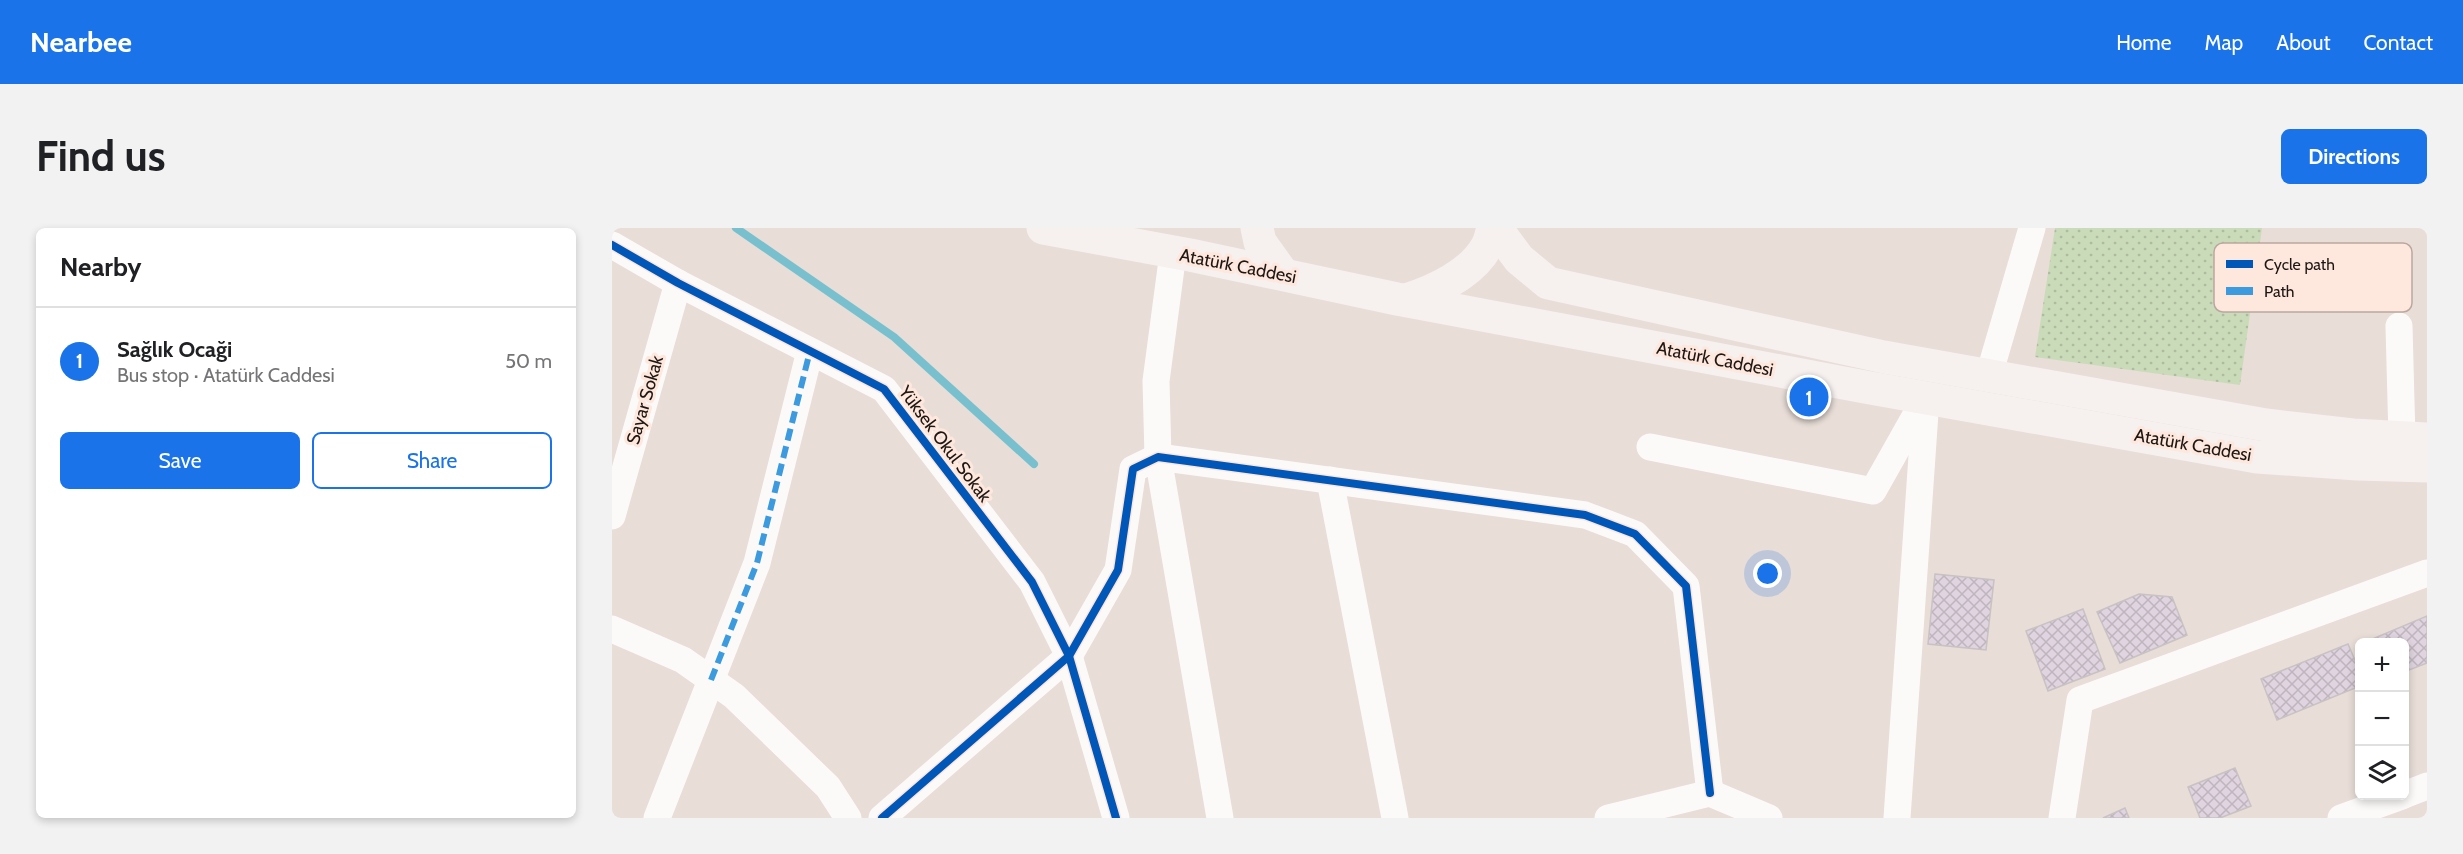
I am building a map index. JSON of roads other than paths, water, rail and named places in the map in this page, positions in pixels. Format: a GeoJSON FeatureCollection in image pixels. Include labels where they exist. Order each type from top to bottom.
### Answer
{"type":"FeatureCollection","features":[{"type":"Feature","properties":{"kind":"main road","name":"Atatürk Caddesi"},"geometry":{"type":"LineString","coordinates":[[1043,228],[1406,300],[1926,398],[2257,457],[2427,466]]}},
{"type":"Feature","properties":{"kind":"main road"},"geometry":{"type":"LineString","coordinates":[[1257,228],[1260,242],[1283,274]]}},
{"type":"Feature","properties":{"kind":"main road","name":"Atatürk Caddesi"},"geometry":{"type":"LineString","coordinates":[[1495,228],[1519,260],[1548,283],[1884,357],[2266,425],[2414,439]]}},
{"type":"Feature","properties":{"kind":"main road"},"geometry":{"type":"LineString","coordinates":[[1406,300],[1427,294],[1475,262],[1487,246],[1495,228]]}},
{"type":"Feature","properties":{"kind":"street"},"geometry":{"type":"LineString","coordinates":[[1989,375],[2032,228]]}},
{"type":"Feature","properties":{"kind":"street","name":"Yüksek Okul Sokak"},"geometry":{"type":"LineString","coordinates":[[612,245],[678,284],[884,388],[1032,582],[1069,656],[1116,818]]}},
{"type":"Feature","properties":{"kind":"street"},"geometry":{"type":"LineString","coordinates":[[1173,253],[1156,381],[1158,457],[1221,818]]}},
{"type":"Feature","properties":{"kind":"street","name":"Sayar Sokak"},"geometry":{"type":"LineString","coordinates":[[612,516],[678,284]]}},
{"type":"Feature","properties":{"kind":"street"},"geometry":{"type":"LineString","coordinates":[[2399,326],[2414,439]]}},
{"type":"Feature","properties":{"kind":"street"},"geometry":{"type":"LineString","coordinates":[[657,818],[757,563],[810,351]]}},
{"type":"Feature","properties":{"kind":"street"},"geometry":{"type":"LineString","coordinates":[[1650,447],[1873,492],[1926,398]]}},
{"type":"Feature","properties":{"kind":"street"},"geometry":{"type":"LineString","coordinates":[[1897,818],[1926,398]]}},
{"type":"Feature","properties":{"kind":"street"},"geometry":{"type":"LineString","coordinates":[[882,818],[1069,656],[1118,570],[1133,469],[1158,457],[1585,515],[1635,534],[1686,586],[1710,793]]}},
{"type":"Feature","properties":{"kind":"street"},"geometry":{"type":"LineString","coordinates":[[1330,480],[1395,818]]}},
{"type":"Feature","properties":{"kind":"street"},"geometry":{"type":"LineString","coordinates":[[2062,818],[2080,700],[2427,573]]}},
{"type":"Feature","properties":{"kind":"street"},"geometry":{"type":"LineString","coordinates":[[612,629],[683,660],[734,696],[828,787],[848,818]]}},
{"type":"Feature","properties":{"kind":"street"},"geometry":{"type":"LineString","coordinates":[[2409,793],[2427,786]]}},
{"type":"Feature","properties":{"kind":"street"},"geometry":{"type":"LineString","coordinates":[[1608,818],[1710,793],[1769,818]]}},
{"type":"Feature","properties":{"kind":"street"},"geometry":{"type":"LineString","coordinates":[[2341,818],[2390,800]]}},
{"type":"Feature","properties":{"kind":"waterway"},"geometry":{"type":"LineString","coordinates":[[736,228],[894,337],[1034,464]]}},
{"type":"Feature","properties":{"kind":"place","name":"Sağlık Ocaği"},"geometry":{"type":"Point","coordinates":[1809,397]}}]}
